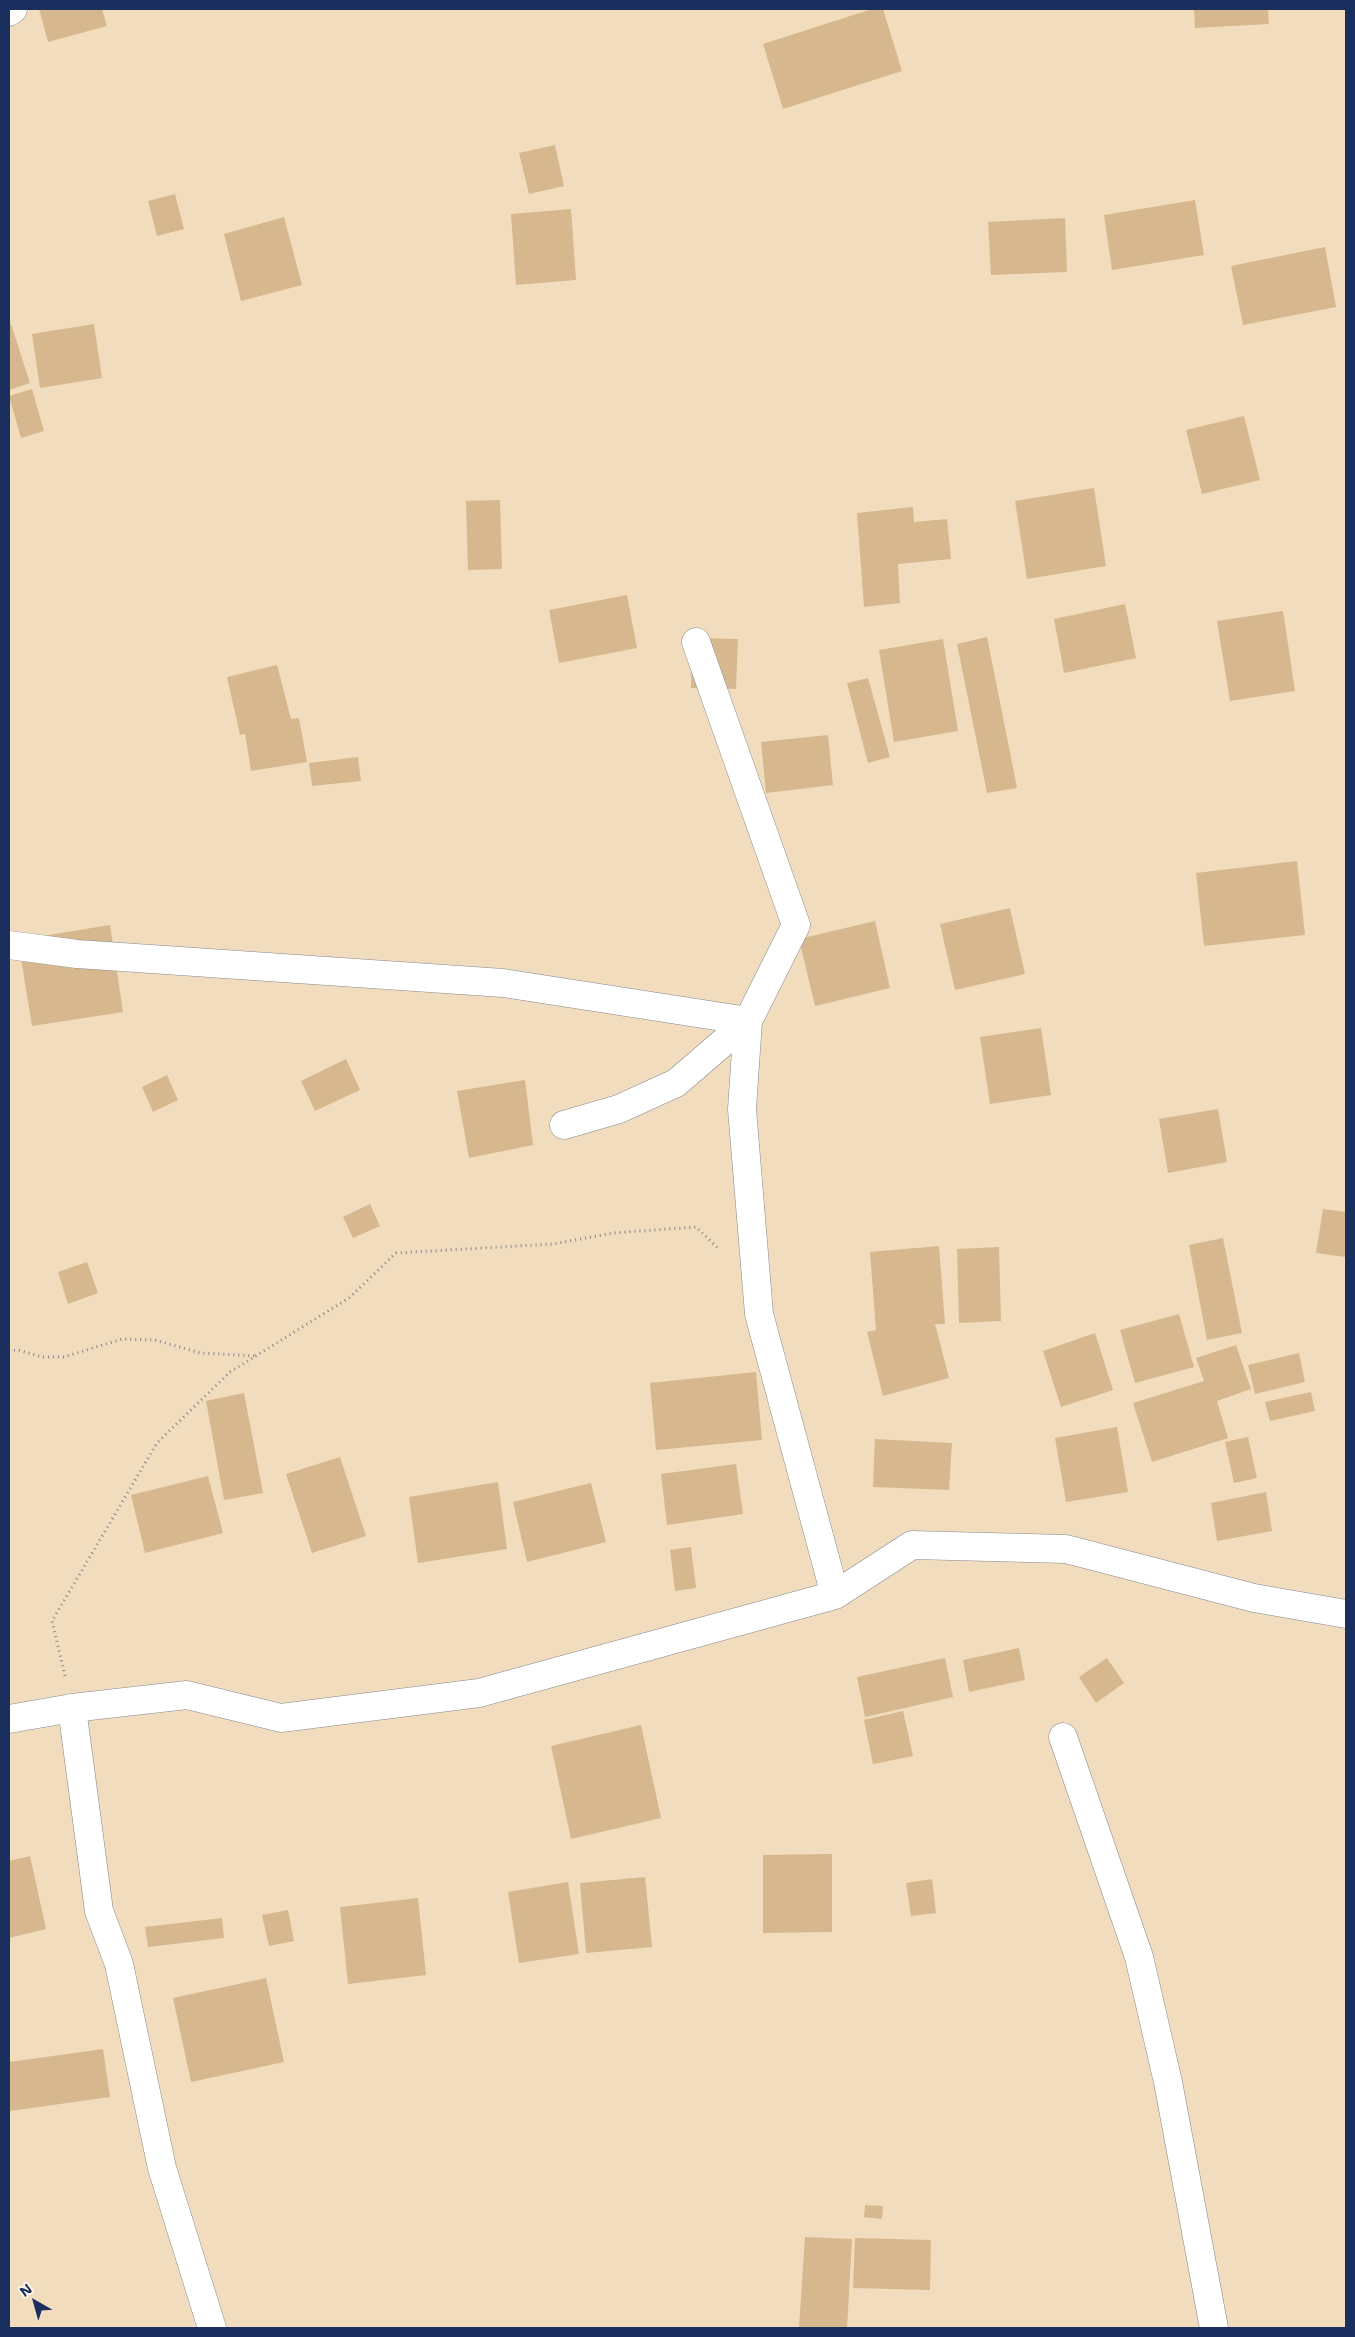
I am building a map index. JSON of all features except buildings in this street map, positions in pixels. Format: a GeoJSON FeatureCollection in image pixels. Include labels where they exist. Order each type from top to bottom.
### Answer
{"type":"FeatureCollection","features":[{"type":"Feature","properties":{"kind":"street"},"geometry":{"type":"LineString","coordinates":[[9,12],[13,9]]}},
{"type":"Feature","properties":{"kind":"street"},"geometry":{"type":"LineString","coordinates":[[696,642],[796,925],[748,1021],[742,1109],[759,1314],[835,1595]]}},
{"type":"Feature","properties":{"kind":"street"},"geometry":{"type":"LineString","coordinates":[[9,945],[77,954],[503,983],[748,1021]]}},
{"type":"Feature","properties":{"kind":"street"},"geometry":{"type":"LineString","coordinates":[[564,1125],[619,1109],[676,1083],[748,1021]]}},
{"type":"Feature","properties":{"kind":"street"},"geometry":{"type":"LineString","coordinates":[[9,1719],[72,1708],[187,1695],[281,1718],[479,1693],[835,1595],[912,1545],[1066,1549],[1254,1598],[1346,1614]]}},
{"type":"Feature","properties":{"kind":"street"},"geometry":{"type":"LineString","coordinates":[[72,1708],[99,1911],[119,1964],[162,2168],[212,2328]]}},
{"type":"Feature","properties":{"kind":"street"},"geometry":{"type":"LineString","coordinates":[[1063,1737],[1139,1958],[1168,2082],[1214,2328]]}},
{"type":"Feature","properties":{"kind":"path"},"geometry":{"type":"LineString","coordinates":[[72,1708],[52,1621],[157,1443],[230,1372],[349,1298],[396,1253],[553,1244],[613,1233],[696,1227],[716,1247],[756,1276]]}},
{"type":"Feature","properties":{"kind":"path"},"geometry":{"type":"LineString","coordinates":[[9,1351],[18,1350],[42,1357],[64,1357],[122,1339],[155,1340],[200,1352],[256,1356]]}}]}
